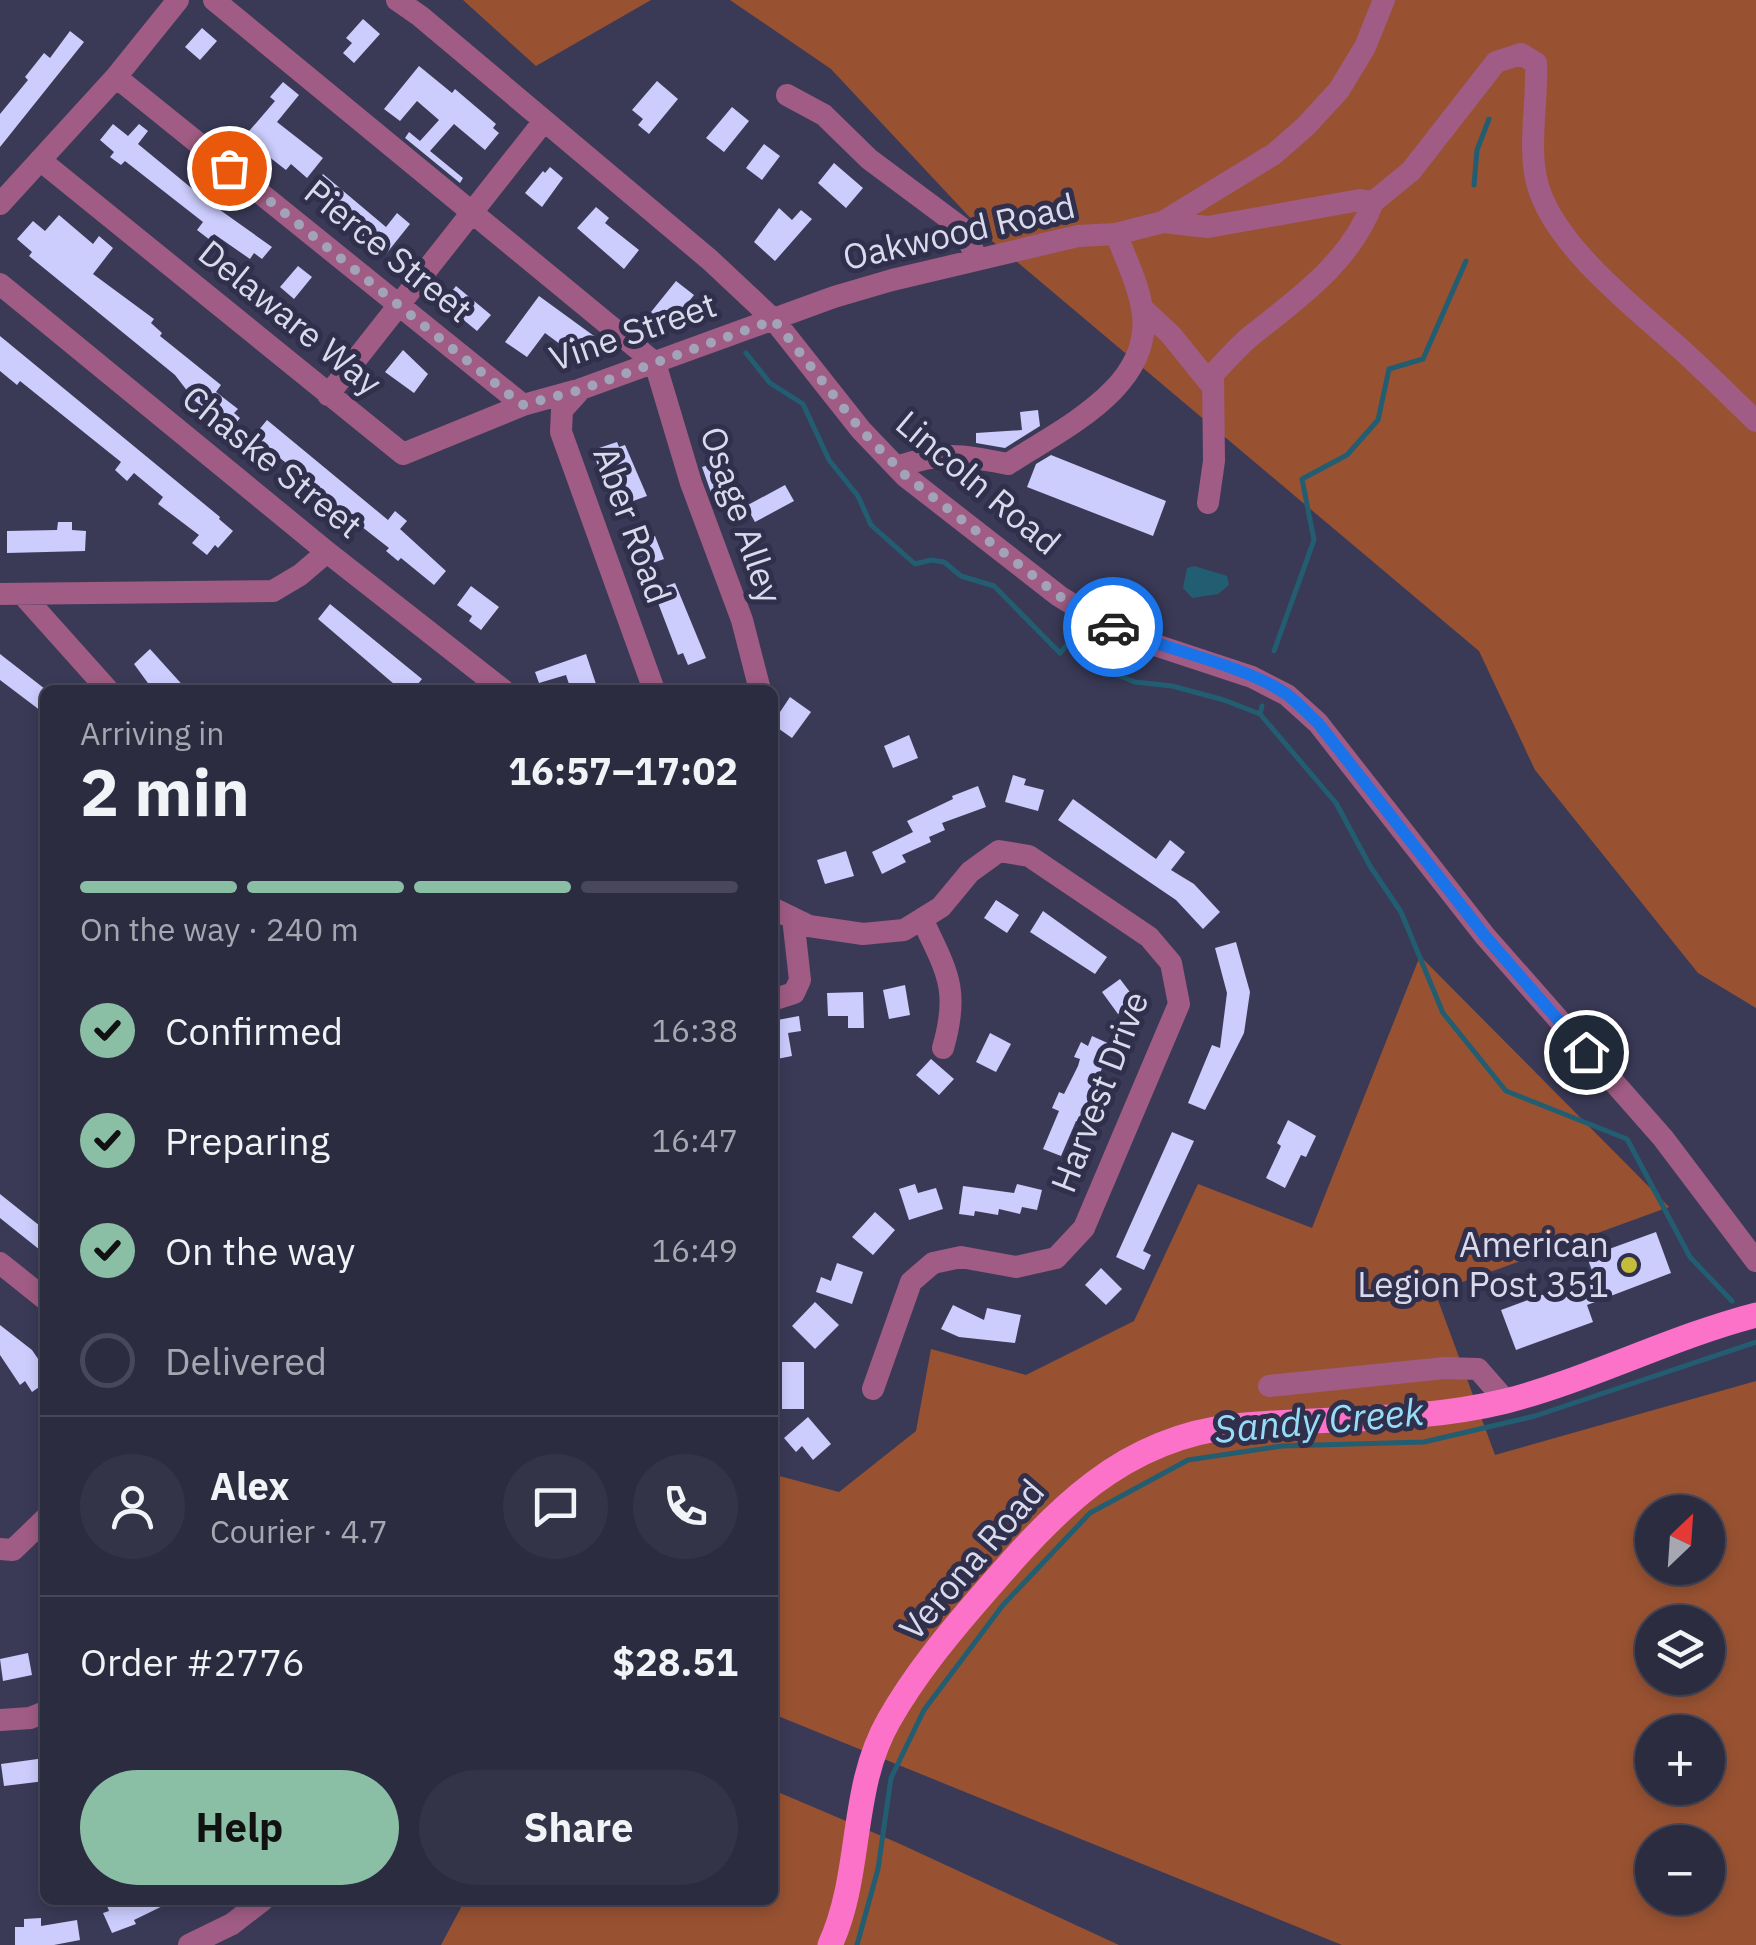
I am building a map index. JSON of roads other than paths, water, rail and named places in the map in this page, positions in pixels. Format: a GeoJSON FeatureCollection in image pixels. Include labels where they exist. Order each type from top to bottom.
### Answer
{"type":"FeatureCollection","features":[{"type":"Feature","properties":{"kind":"main road","name":"Verona Road"},"geometry":{"type":"LineString","coordinates":[[830,1945],[843,1908],[862,1793],[887,1723],[956,1626],[1044,1524],[1072,1498],[1134,1458],[1195,1434],[1232,1427],[1401,1417],[1506,1400],[1756,1314]]}},
{"type":"Feature","properties":{"kind":"street"},"geometry":{"type":"LineString","coordinates":[[0,204],[116,76],[178,0]]}},
{"type":"Feature","properties":{"kind":"street"},"geometry":{"type":"LineString","coordinates":[[214,0],[656,363]]}},
{"type":"Feature","properties":{"kind":"street","name":"Lincoln Road"},"geometry":{"type":"LineString","coordinates":[[396,0],[710,260],[774,320],[861,430],[898,468],[1059,596],[1101,622],[1146,642],[1252,677],[1287,695],[1318,723],[1485,936],[1662,1138],[1756,1261]]}},
{"type":"Feature","properties":{"kind":"street"},"geometry":{"type":"LineString","coordinates":[[1163,222],[1274,154],[1306,126],[1348,76],[1384,0]]}},
{"type":"Feature","properties":{"kind":"street"},"geometry":{"type":"LineString","coordinates":[[1208,503],[1214,461],[1213,374],[1249,336],[1291,307],[1339,259],[1365,225],[1373,202],[1411,171],[1496,62],[1520,54],[1536,63],[1534,164],[1538,188],[1551,214],[1626,302],[1756,420]]}},
{"type":"Feature","properties":{"kind":"street","name":"Pierce Street"},"geometry":{"type":"LineString","coordinates":[[116,76],[522,405]]}},
{"type":"Feature","properties":{"kind":"street"},"geometry":{"type":"LineString","coordinates":[[787,95],[824,116],[870,159],[963,229],[977,259]]}},
{"type":"Feature","properties":{"kind":"street"},"geometry":{"type":"LineString","coordinates":[[328,394],[544,121]]}},
{"type":"Feature","properties":{"kind":"street","name":"Delaware Way"},"geometry":{"type":"LineString","coordinates":[[40,160],[403,454]]}},
{"type":"Feature","properties":{"kind":"street"},"geometry":{"type":"LineString","coordinates":[[1163,222],[1208,226],[1360,200],[1373,202]]}},
{"type":"Feature","properties":{"kind":"street","name":"Oakwood Road"},"geometry":{"type":"LineString","coordinates":[[774,320],[892,280],[1078,236],[1116,234],[1163,222]]}},
{"type":"Feature","properties":{"kind":"street"},"geometry":{"type":"LineString","coordinates":[[898,468],[933,455],[1008,464],[1090,412],[1128,373],[1143,338],[1142,308],[1116,234]]}},
{"type":"Feature","properties":{"kind":"street","name":"Chaske Street"},"geometry":{"type":"LineString","coordinates":[[0,284],[327,552],[498,685]]}},
{"type":"Feature","properties":{"kind":"street"},"geometry":{"type":"LineString","coordinates":[[1142,308],[1213,387]]}},
{"type":"Feature","properties":{"kind":"street","name":"Vine Street"},"geometry":{"type":"LineString","coordinates":[[403,454],[522,405],[580,390],[774,320]]}},
{"type":"Feature","properties":{"kind":"street","name":"Osage Alley"},"geometry":{"type":"LineString","coordinates":[[656,363],[691,484],[742,620],[759,685]]}},
{"type":"Feature","properties":{"kind":"street","name":"Aber Road"},"geometry":{"type":"LineString","coordinates":[[580,390],[562,410],[561,432],[652,685]]}},
{"type":"Feature","properties":{"kind":"street"},"geometry":{"type":"LineString","coordinates":[[11,594],[273,591],[327,552]]}},
{"type":"Feature","properties":{"kind":"street"},"geometry":{"type":"LineString","coordinates":[[11,594],[103,685]]}},
{"type":"Feature","properties":{"kind":"street","name":"Harvest Drive"},"geometry":{"type":"LineString","coordinates":[[783,913],[809,926],[863,934],[904,930],[940,907],[970,872],[999,851],[1029,856],[1149,937],[1171,963],[1179,1004],[1084,1228],[1056,1258],[1016,1267],[961,1256],[933,1264],[911,1282],[873,1388]]}},
{"type":"Feature","properties":{"kind":"street"},"geometry":{"type":"LineString","coordinates":[[778,998],[794,992],[800,980],[783,913]]}},
{"type":"Feature","properties":{"kind":"street"},"geometry":{"type":"LineString","coordinates":[[922,919],[952,992],[952,1018],[943,1048]]}},
{"type":"Feature","properties":{"kind":"street"},"geometry":{"type":"LineString","coordinates":[[0,1263],[40,1294]]}},
{"type":"Feature","properties":{"kind":"street"},"geometry":{"type":"LineString","coordinates":[[1269,1386],[1478,1368],[1506,1400]]}},
{"type":"Feature","properties":{"kind":"street"},"geometry":{"type":"LineString","coordinates":[[0,1550],[13,1550],[40,1524]]}},
{"type":"Feature","properties":{"kind":"street"},"geometry":{"type":"LineString","coordinates":[[0,1720],[40,1714]]}},
{"type":"Feature","properties":{"kind":"street"},"geometry":{"type":"LineString","coordinates":[[190,1945],[232,1924],[257,1905]]}},
{"type":"Feature","properties":{"kind":"water"},"geometry":{"type":"Polygon","coordinates":[[[1194,566],[1227,576],[1229,585],[1218,594],[1192,598],[1183,588],[1187,568],[1194,566]]]}},
{"type":"Feature","properties":{"kind":"waterway"},"geometry":{"type":"LineString","coordinates":[[1474,185],[1477,150],[1489,119]]}},
{"type":"Feature","properties":{"kind":"waterway"},"geometry":{"type":"LineString","coordinates":[[1274,651],[1314,540],[1302,479],[1347,455],[1378,420],[1389,369],[1423,359],[1466,261]]}},
{"type":"Feature","properties":{"kind":"waterway"},"geometry":{"type":"LineString","coordinates":[[746,353],[770,383],[803,404],[829,460],[858,496],[871,525],[915,564],[944,562],[961,576],[994,586],[1060,653],[1067,645],[1090,651],[1115,674],[1135,682],[1172,686],[1260,714]]}},
{"type":"Feature","properties":{"kind":"waterway"},"geometry":{"type":"LineString","coordinates":[[1262,706],[1260,714],[1336,803],[1370,866],[1401,912],[1443,1013],[1506,1091],[1627,1139],[1690,1257],[1732,1301]]}},
{"type":"Feature","properties":{"kind":"waterway","name":"Sandy Creek"},"geometry":{"type":"LineString","coordinates":[[857,1945],[878,1869],[891,1778],[924,1710],[1003,1605],[1090,1513],[1188,1460],[1282,1446],[1424,1442],[1535,1416],[1756,1342]]}},
{"type":"Feature","properties":{"kind":"place","name":"American Legion Post 351"},"geometry":{"type":"Point","coordinates":[1629,1265]}}]}
